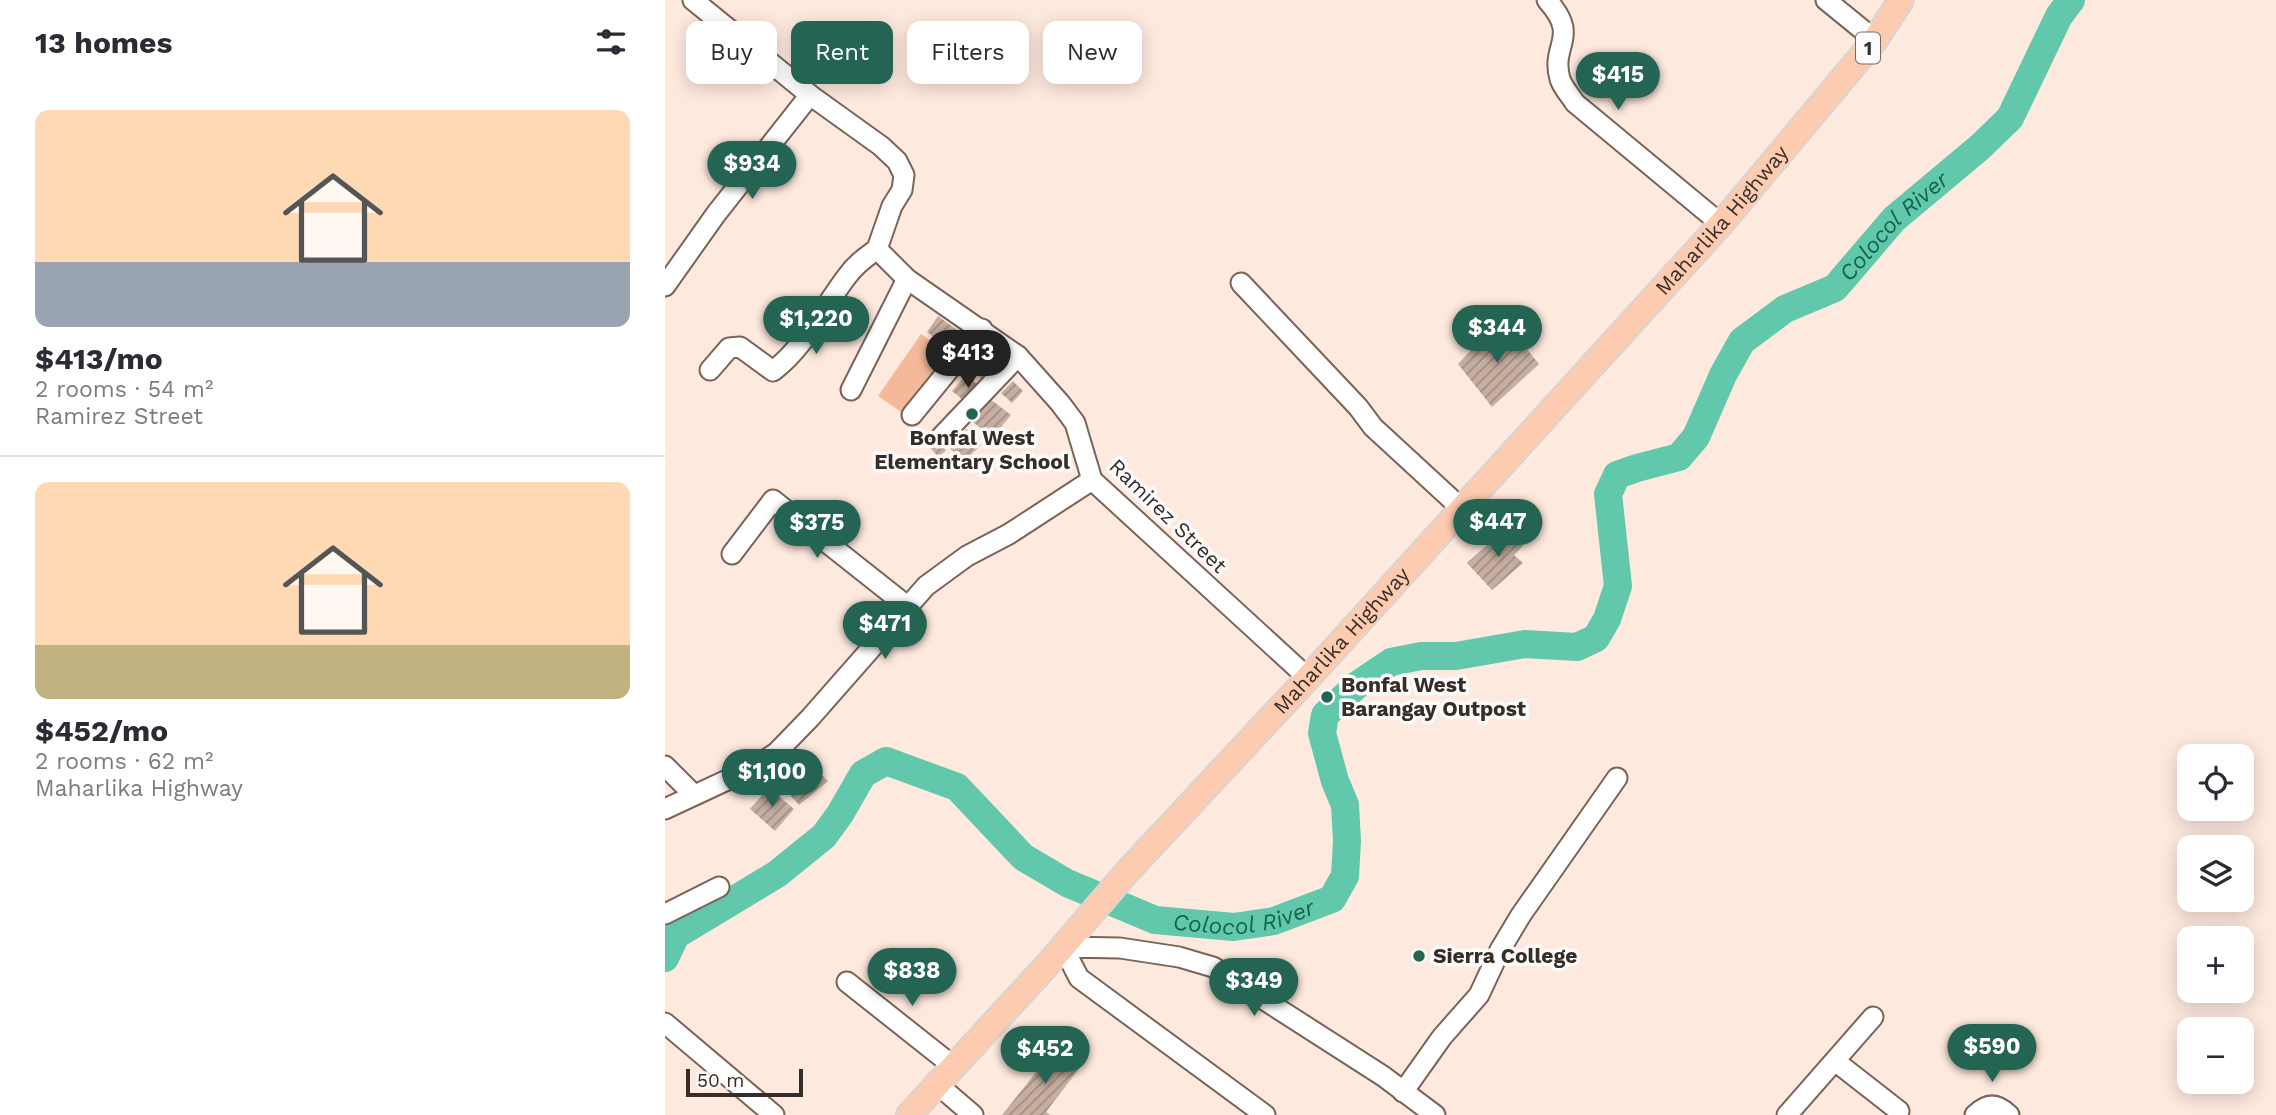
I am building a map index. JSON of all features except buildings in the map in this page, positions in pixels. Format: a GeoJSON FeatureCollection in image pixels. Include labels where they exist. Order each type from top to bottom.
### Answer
{"type":"FeatureCollection","features":[{"type":"Feature","properties":{"kind":"main road","name":"Maharlika Highway"},"geometry":{"type":"LineString","coordinates":[[909,1115],[1063,947],[1127,872],[1308,678],[1721,224],[1875,40],[1901,0]]}},
{"type":"Feature","properties":{"kind":"street"},"geometry":{"type":"LineString","coordinates":[[693,0],[810,95],[881,146],[897,161],[904,175],[902,190],[892,206],[877,249],[848,274],[789,359],[773,371],[740,347],[729,348],[710,370]]}},
{"type":"Feature","properties":{"kind":"street"},"geometry":{"type":"LineString","coordinates":[[1547,0],[1560,15],[1563,26],[1559,77],[1575,103],[1721,224]]}},
{"type":"Feature","properties":{"kind":"street"},"geometry":{"type":"LineString","coordinates":[[1826,0],[1875,40]]}},
{"type":"Feature","properties":{"kind":"street"},"geometry":{"type":"LineString","coordinates":[[665,286],[716,214],[810,95]]}},
{"type":"Feature","properties":{"kind":"street","name":"Ramirez Street"},"geometry":{"type":"LineString","coordinates":[[877,249],[907,279],[1018,356],[1075,423],[1092,480],[1308,678]]}},
{"type":"Feature","properties":{"kind":"street"},"geometry":{"type":"LineString","coordinates":[[851,390],[907,279]]}},
{"type":"Feature","properties":{"kind":"street"},"geometry":{"type":"LineString","coordinates":[[1241,283],[1358,407],[1373,427],[1462,509]]}},
{"type":"Feature","properties":{"kind":"street"},"geometry":{"type":"LineString","coordinates":[[912,415],[982,329]]}},
{"type":"Feature","properties":{"kind":"street"},"geometry":{"type":"LineString","coordinates":[[941,438],[1018,356]]}},
{"type":"Feature","properties":{"kind":"street"},"geometry":{"type":"LineString","coordinates":[[665,809],[753,768],[776,753],[926,586],[967,556],[1009,534],[1092,480]]}},
{"type":"Feature","properties":{"kind":"street"},"geometry":{"type":"LineString","coordinates":[[732,554],[773,500],[907,606]]}},
{"type":"Feature","properties":{"kind":"street"},"geometry":{"type":"LineString","coordinates":[[665,765],[694,796]]}},
{"type":"Feature","properties":{"kind":"street"},"geometry":{"type":"LineString","coordinates":[[1403,1091],[1442,1037],[1479,995],[1500,950],[1521,915],[1617,778]]}},
{"type":"Feature","properties":{"kind":"street"},"geometry":{"type":"LineString","coordinates":[[665,914],[719,887]]}},
{"type":"Feature","properties":{"kind":"street"},"geometry":{"type":"LineString","coordinates":[[1265,1115],[1079,978],[1063,947],[1120,948],[1179,957],[1213,967],[1383,1076],[1435,1115]]}},
{"type":"Feature","properties":{"kind":"street"},"geometry":{"type":"LineString","coordinates":[[847,982],[945,1075],[973,1115]]}},
{"type":"Feature","properties":{"kind":"street"},"geometry":{"type":"LineString","coordinates":[[1787,1115],[1873,1017]]}},
{"type":"Feature","properties":{"kind":"street"},"geometry":{"type":"LineString","coordinates":[[665,1023],[774,1115]]}},
{"type":"Feature","properties":{"kind":"street"},"geometry":{"type":"LineString","coordinates":[[1835,1061],[1899,1111]]}},
{"type":"Feature","properties":{"kind":"street"},"geometry":{"type":"LineString","coordinates":[[1975,1115],[1992,1104],[2009,1115]]}},
{"type":"Feature","properties":{"kind":"shaded area"},"geometry":{"type":"Polygon","coordinates":[[[921,334],[953,356],[910,418],[878,396],[921,334]]]}},
{"type":"Feature","properties":{"kind":"waterway","name":"Colocol River"},"geometry":{"type":"LineString","coordinates":[[665,958],[676,935],[777,874],[824,836],[863,774],[886,761],[957,787],[1023,857],[1067,883],[1155,920],[1234,927],[1274,921],[1332,899],[1345,876],[1347,841],[1345,805],[1335,781],[1322,733],[1325,715],[1357,685],[1391,662],[1421,656],[1456,656],[1525,644],[1577,647],[1596,638],[1607,619],[1618,586],[1608,494],[1617,475],[1679,457],[1696,437],[1723,375],[1742,341],[1785,309],[1835,288],[1894,219],[1980,147],[2010,118],[2059,16],[2071,0]]}},
{"type":"Feature","properties":{"kind":"place","name":"Bonfal West Elementary School"},"geometry":{"type":"Point","coordinates":[972,414]}},
{"type":"Feature","properties":{"kind":"place","name":"Bonfal West Barangay Outpost"},"geometry":{"type":"Point","coordinates":[1327,697]}},
{"type":"Feature","properties":{"kind":"place","name":"Sierra College"},"geometry":{"type":"Point","coordinates":[1419,956]}}]}
